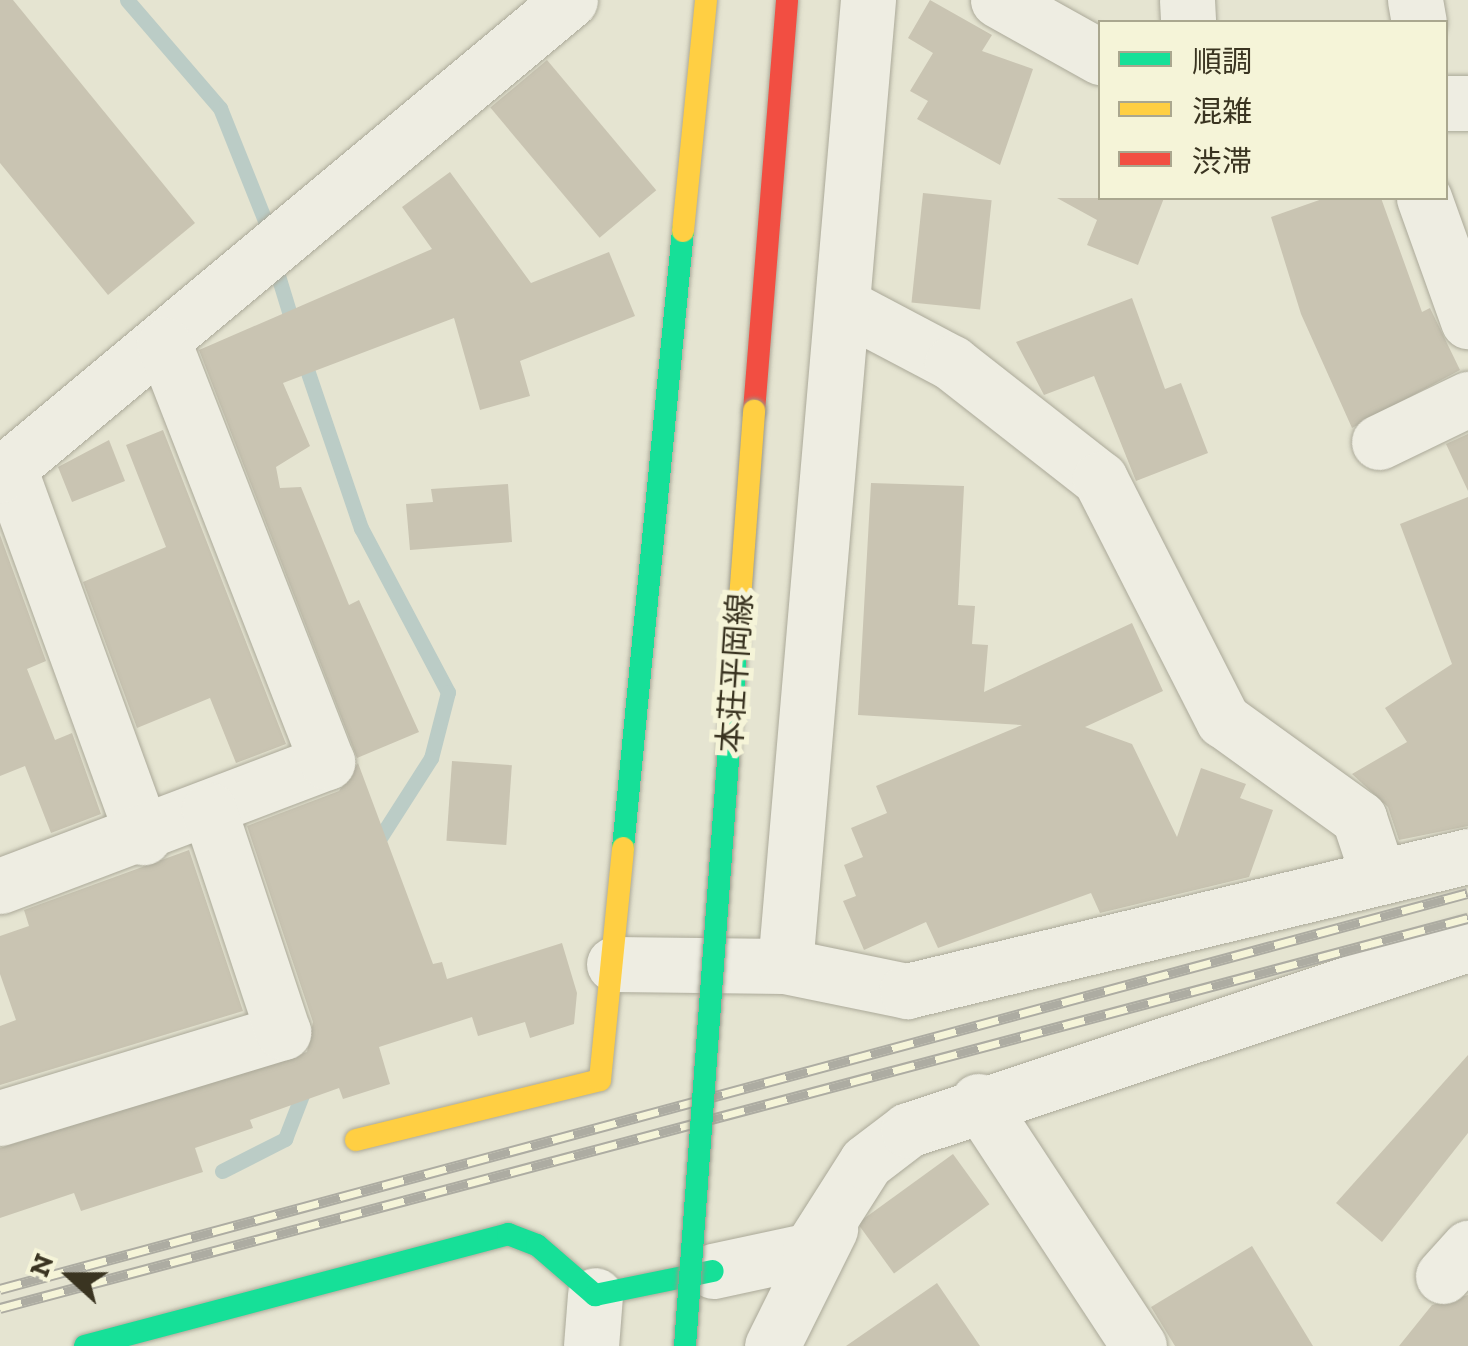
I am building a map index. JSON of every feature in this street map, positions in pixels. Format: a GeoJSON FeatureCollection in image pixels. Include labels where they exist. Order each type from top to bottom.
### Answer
{"type":"FeatureCollection","features":[{"type":"Feature","properties":{"kind":"street"},"geometry":{"type":"LineString","coordinates":[[356,1140],[600,1080],[706,0]]}},
{"type":"Feature","properties":{"kind":"street","name":"本荘平岡線"},"geometry":{"type":"LineString","coordinates":[[685,1346],[787,0]]}},
{"type":"Feature","properties":{"kind":"street"},"geometry":{"type":"LineString","coordinates":[[785,966],[868,0]]}},
{"type":"Feature","properties":{"kind":"street"},"geometry":{"type":"LineString","coordinates":[[998,0],[1098,56]]}},
{"type":"Feature","properties":{"kind":"street"},"geometry":{"type":"LineString","coordinates":[[143,836],[4,472],[164,345],[559,4]]}},
{"type":"Feature","properties":{"kind":"street"},"geometry":{"type":"LineString","coordinates":[[1424,200],[1415,262],[1468,322]]}},
{"type":"Feature","properties":{"kind":"street"},"geometry":{"type":"LineString","coordinates":[[86,1346],[508,1234],[536,1246],[593,1321],[726,1270],[810,1250],[842,1198],[884,1147],[978,1102],[1468,940],[1397,873],[1359,818],[1222,720],[1100,479],[952,363],[844,306]]}},
{"type":"Feature","properties":{"kind":"street"},"geometry":{"type":"LineString","coordinates":[[0,886],[143,836],[328,762],[164,345]]}},
{"type":"Feature","properties":{"kind":"street"},"geometry":{"type":"LineString","coordinates":[[1378,442],[1468,398]]}},
{"type":"Feature","properties":{"kind":"street"},"geometry":{"type":"LineString","coordinates":[[0,1118],[283,1032],[210,810]]}},
{"type":"Feature","properties":{"kind":"street"},"geometry":{"type":"LineString","coordinates":[[614,964],[785,966],[907,991],[1468,856]]}},
{"type":"Feature","properties":{"kind":"street"},"geometry":{"type":"LineString","coordinates":[[978,1102],[1138,1346]]}},
{"type":"Feature","properties":{"kind":"street"},"geometry":{"type":"LineString","coordinates":[[768,1346],[842,1198]]}},
{"type":"Feature","properties":{"kind":"street"},"geometry":{"type":"LineString","coordinates":[[726,1270],[770,1286],[768,1346]]}},
{"type":"Feature","properties":{"kind":"building"},"geometry":{"type":"Polygon","coordinates":[[[0,0],[13,0],[195,223],[108,295],[0,163],[0,0]]]}},
{"type":"Feature","properties":{"kind":"building"},"geometry":{"type":"Polygon","coordinates":[[[930,0],[992,35],[982,51],[1033,69],[1000,165],[917,119],[928,101],[910,91],[933,53],[908,38],[930,0]]]}},
{"type":"Feature","properties":{"kind":"building"},"geometry":{"type":"Polygon","coordinates":[[[547,60],[656,190],[600,238],[490,108],[547,60]]]}},
{"type":"Feature","properties":{"kind":"building"},"geometry":{"type":"Polygon","coordinates":[[[450,172],[531,283],[609,252],[635,316],[520,361],[530,396],[480,410],[454,318],[283,383],[310,446],[276,467],[280,488],[301,487],[349,605],[359,600],[419,732],[357,758],[199,350],[432,249],[402,207],[450,172]]]}},
{"type":"Feature","properties":{"kind":"building"},"geometry":{"type":"Polygon","coordinates":[[[923,193],[992,200],[980,310],[912,302],[923,193]]]}},
{"type":"Feature","properties":{"kind":"building"},"geometry":{"type":"Polygon","coordinates":[[[1057,198],[1163,200],[1138,265],[1087,245],[1097,220],[1057,198]]]}},
{"type":"Feature","properties":{"kind":"building"},"geometry":{"type":"Polygon","coordinates":[[[1319,200],[1382,200],[1422,312],[1430,308],[1460,370],[1352,428],[1301,314],[1271,217],[1319,200]]]}},
{"type":"Feature","properties":{"kind":"building"},"geometry":{"type":"Polygon","coordinates":[[[1132,298],[1165,389],[1181,383],[1208,453],[1136,481],[1094,376],[1044,395],[1016,342],[1132,298]]]}},
{"type":"Feature","properties":{"kind":"building"},"geometry":{"type":"Polygon","coordinates":[[[163,430],[286,744],[236,763],[210,698],[137,728],[83,582],[166,547],[126,445],[163,430]]]}},
{"type":"Feature","properties":{"kind":"building"},"geometry":{"type":"Polygon","coordinates":[[[1468,434],[1468,491],[1446,444],[1468,434]]]}},
{"type":"Feature","properties":{"kind":"building"},"geometry":{"type":"Polygon","coordinates":[[[109,440],[125,481],[72,502],[58,467],[109,440]]]}},
{"type":"Feature","properties":{"kind":"building"},"geometry":{"type":"Polygon","coordinates":[[[871,483],[964,486],[958,605],[975,606],[972,644],[988,645],[984,692],[1132,623],[1163,691],[1085,727],[1132,744],[1177,837],[1201,768],[1246,784],[1240,798],[1273,810],[1249,877],[1100,913],[1091,893],[938,948],[926,922],[864,950],[843,901],[856,896],[844,865],[863,857],[851,828],[887,813],[876,786],[1022,725],[858,715],[871,483]]]}},
{"type":"Feature","properties":{"kind":"building"},"geometry":{"type":"Polygon","coordinates":[[[508,484],[512,542],[410,550],[406,504],[433,502],[431,489],[508,484]]]}},
{"type":"Feature","properties":{"kind":"building"},"geometry":{"type":"Polygon","coordinates":[[[1468,497],[1468,826],[1399,840],[1388,807],[1352,774],[1407,742],[1385,708],[1452,664],[1400,524],[1468,497]]]}},
{"type":"Feature","properties":{"kind":"building"},"geometry":{"type":"Polygon","coordinates":[[[0,535],[46,661],[27,669],[55,740],[72,733],[101,814],[51,833],[25,766],[0,776],[0,535]]]}},
{"type":"Feature","properties":{"kind":"building"},"geometry":{"type":"Polygon","coordinates":[[[452,761],[512,765],[506,845],[446,841],[452,761]]]}},
{"type":"Feature","properties":{"kind":"building"},"geometry":{"type":"Polygon","coordinates":[[[358,763],[433,964],[442,962],[447,979],[562,943],[577,993],[574,1024],[530,1038],[525,1022],[478,1036],[472,1017],[379,1047],[390,1084],[343,1099],[339,1088],[250,1120],[253,1128],[195,1148],[203,1172],[81,1211],[74,1193],[0,1218],[0,1148],[307,1052],[313,1022],[247,826],[339,791],[358,763]]]}},
{"type":"Feature","properties":{"kind":"building"},"geometry":{"type":"Polygon","coordinates":[[[189,850],[243,1011],[0,1085],[0,1026],[16,1020],[0,974],[0,936],[29,926],[24,910],[189,850]]]}},
{"type":"Feature","properties":{"kind":"building"},"geometry":{"type":"Polygon","coordinates":[[[1468,1055],[1468,1133],[1382,1242],[1336,1203],[1468,1055]]]}},
{"type":"Feature","properties":{"kind":"building"},"geometry":{"type":"Polygon","coordinates":[[[953,1154],[989,1204],[894,1274],[858,1223],[953,1154]]]}},
{"type":"Feature","properties":{"kind":"building"},"geometry":{"type":"Polygon","coordinates":[[[1252,1246],[1313,1346],[1175,1346],[1151,1307],[1252,1246]]]}},
{"type":"Feature","properties":{"kind":"building"},"geometry":{"type":"Polygon","coordinates":[[[937,1283],[980,1346],[846,1346],[937,1283]]]}},
{"type":"Feature","properties":{"kind":"building"},"geometry":{"type":"Polygon","coordinates":[[[1468,1295],[1468,1346],[1399,1346],[1432,1305],[1468,1295]]]}},
{"type":"Feature","properties":{"kind":"waterway"},"geometry":{"type":"LineString","coordinates":[[127,0],[220,108],[266,223]]}},
{"type":"Feature","properties":{"kind":"waterway"},"geometry":{"type":"LineString","coordinates":[[276,269],[294,328]]}},
{"type":"Feature","properties":{"kind":"waterway"},"geometry":{"type":"LineString","coordinates":[[302,355],[361,528],[448,692],[431,758],[376,844]]}},
{"type":"Feature","properties":{"kind":"waterway"},"geometry":{"type":"LineString","coordinates":[[222,1171],[285,1139],[307,1082]]}},
{"type":"Feature","properties":{"kind":"railway"},"geometry":{"type":"LineString","coordinates":[[0,1289],[1468,893]]}},
{"type":"Feature","properties":{"kind":"railway"},"geometry":{"type":"LineString","coordinates":[[0,1308],[1468,918]]}},
{"type":"Feature","properties":{"kind":"traffic: fast"},"geometry":{"type":"LineString","coordinates":[[623,848],[683,231]]}},
{"type":"Feature","properties":{"kind":"traffic: fast"},"geometry":{"type":"LineString","coordinates":[[685,1346],[736,652]]}},
{"type":"Feature","properties":{"kind":"traffic: fast"},"geometry":{"type":"LineString","coordinates":[[85,1346],[508,1234],[537,1245],[595,1295],[713,1271]]}},
{"type":"Feature","properties":{"kind":"traffic: slow"},"geometry":{"type":"LineString","coordinates":[[683,231],[706,0]]}},
{"type":"Feature","properties":{"kind":"traffic: slow"},"geometry":{"type":"LineString","coordinates":[[736,652],[754,411]]}},
{"type":"Feature","properties":{"kind":"traffic: slow"},"geometry":{"type":"LineString","coordinates":[[356,1140],[600,1080],[623,848]]}},
{"type":"Feature","properties":{"kind":"traffic: jam"},"geometry":{"type":"LineString","coordinates":[[754,411],[787,0]]}}]}
